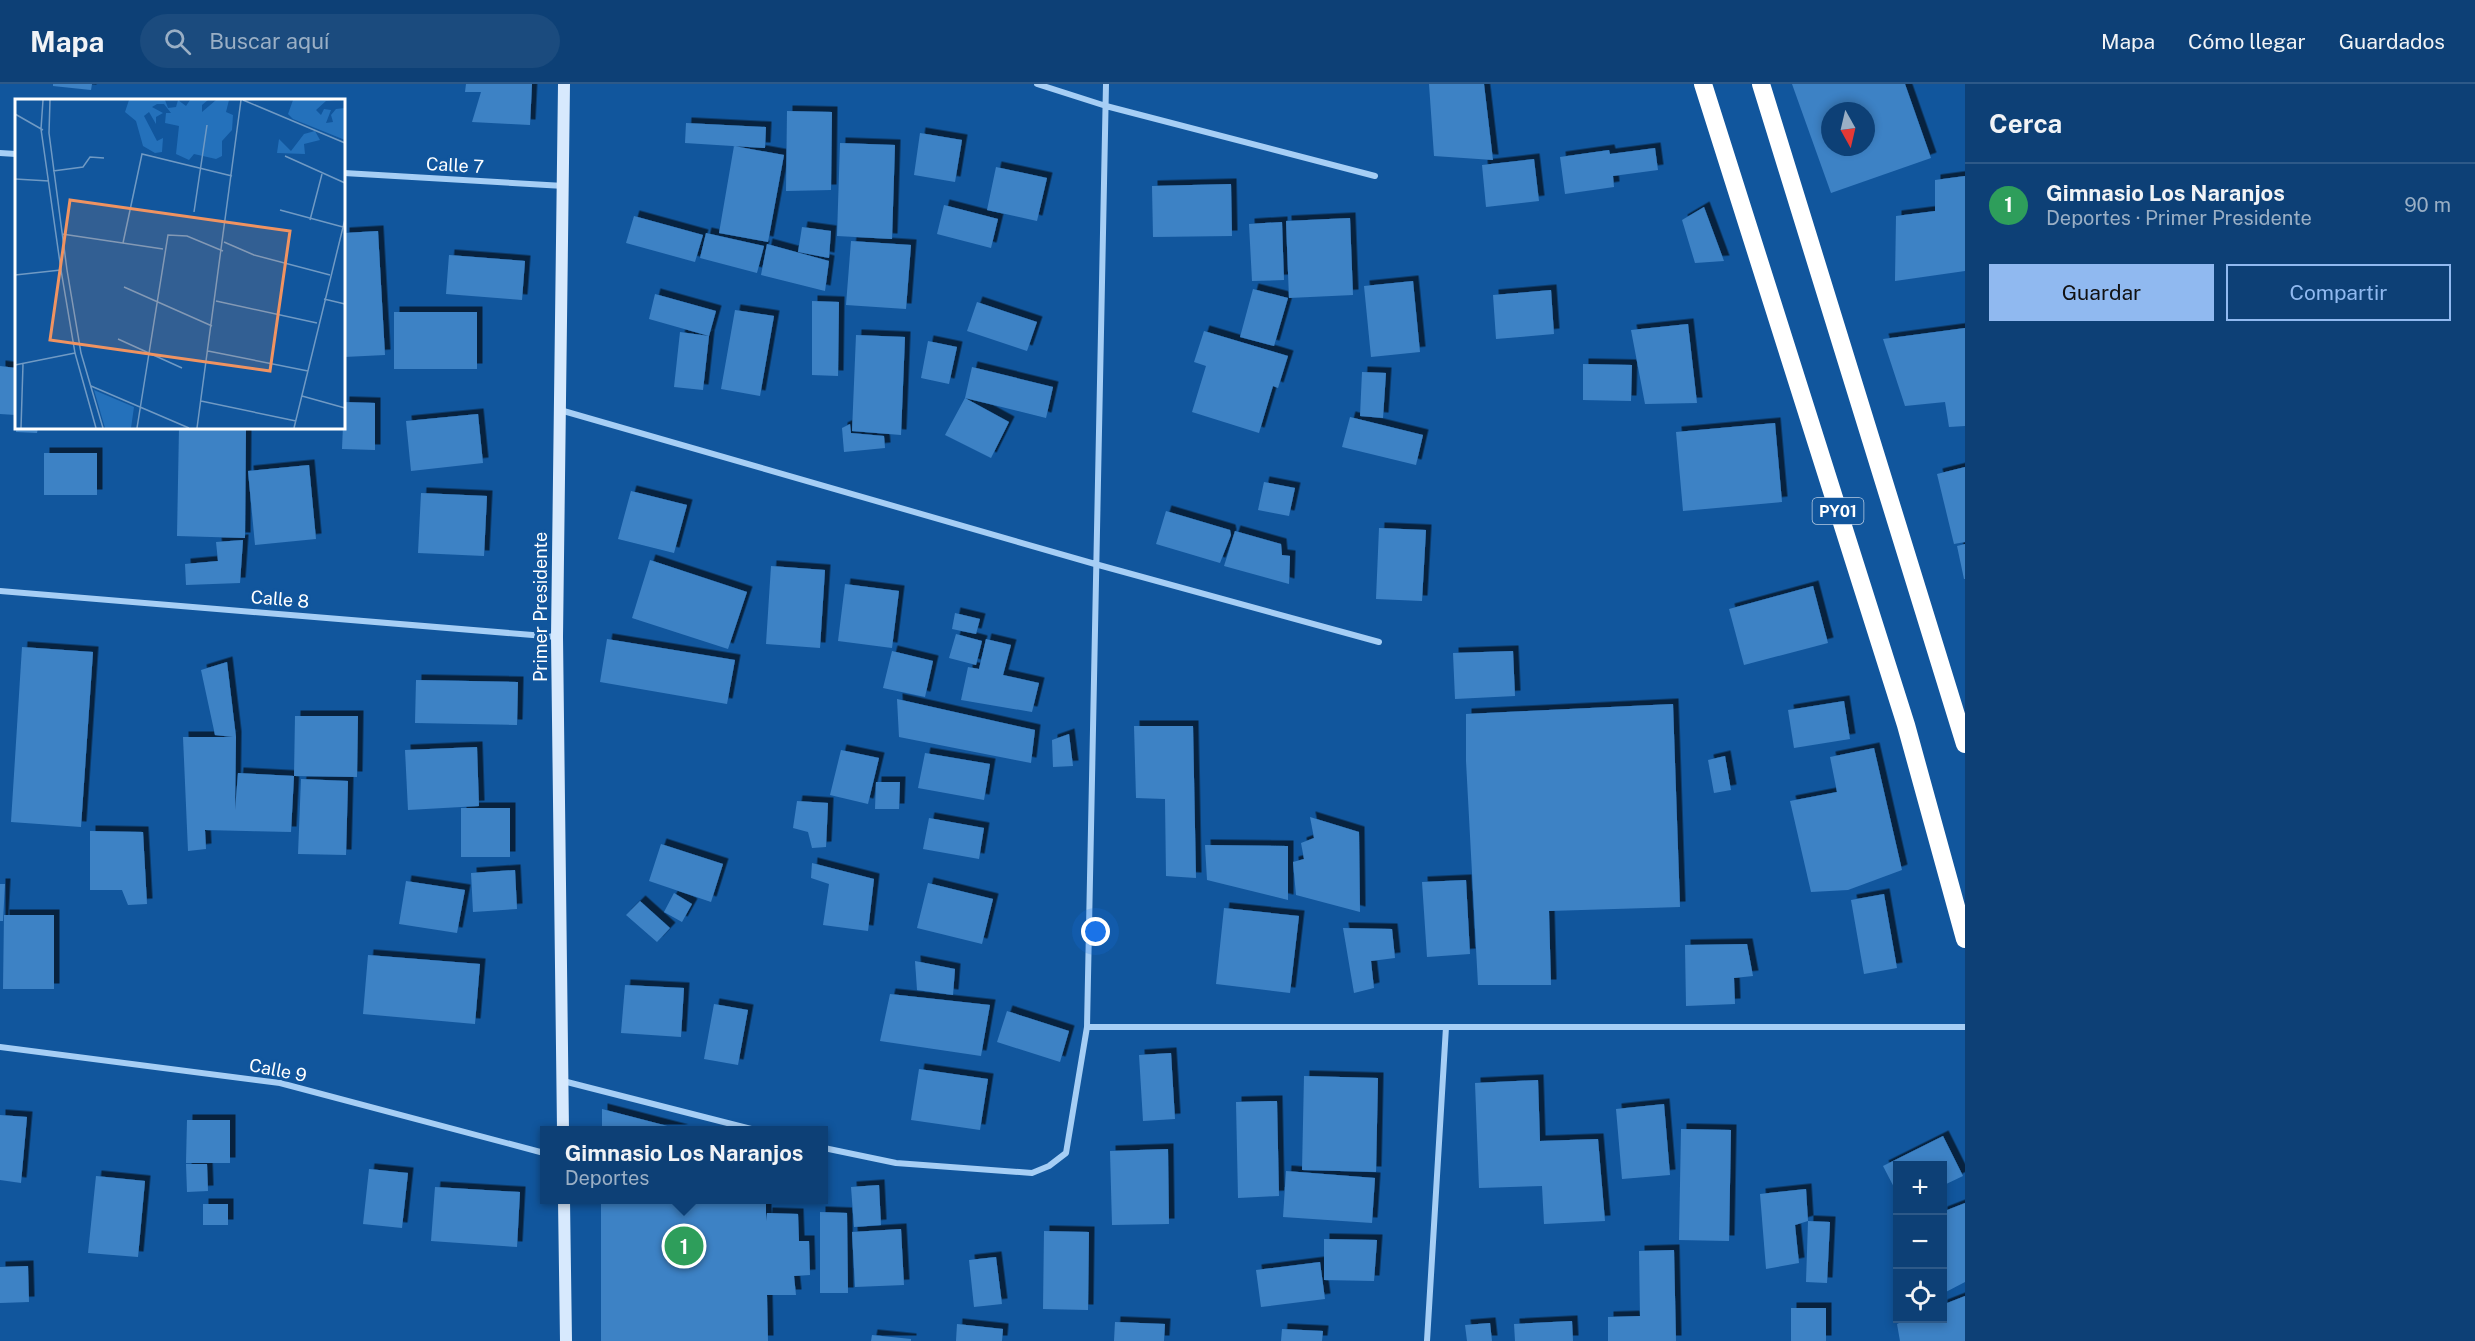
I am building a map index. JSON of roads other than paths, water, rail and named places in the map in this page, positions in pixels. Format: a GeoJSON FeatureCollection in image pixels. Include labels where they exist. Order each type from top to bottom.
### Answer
{"type":"FeatureCollection","features":[{"type":"Feature","properties":{"kind":"highway","name":"PY01"},"geometry":{"type":"LineString","coordinates":[[1703,84],[1906,725],[1965,939]]}},
{"type":"Feature","properties":{"kind":"highway","name":"PY01"},"geometry":{"type":"LineString","coordinates":[[1761,84],[1960,710],[1965,744]]}},
{"type":"Feature","properties":{"kind":"street","name":"Primer Presidente"},"geometry":{"type":"LineString","coordinates":[[563,1126],[557,637],[564,84]]}},
{"type":"Feature","properties":{"kind":"street"},"geometry":{"type":"LineString","coordinates":[[1037,84],[1106,106],[1375,176]]}},
{"type":"Feature","properties":{"kind":"street"},"geometry":{"type":"LineString","coordinates":[[828,1149],[896,1163],[1032,1173],[1049,1166],[1066,1153],[1087,1027],[1106,84]]}},
{"type":"Feature","properties":{"kind":"street"},"geometry":{"type":"LineString","coordinates":[[0,153],[15,154]]}},
{"type":"Feature","properties":{"kind":"street","name":"Calle 7"},"geometry":{"type":"LineString","coordinates":[[345,173],[564,186]]}},
{"type":"Feature","properties":{"kind":"street"},"geometry":{"type":"LineString","coordinates":[[560,410],[1095,564],[1379,642]]}},
{"type":"Feature","properties":{"kind":"street","name":"Calle 8"},"geometry":{"type":"LineString","coordinates":[[0,591],[557,637]]}},
{"type":"Feature","properties":{"kind":"street"},"geometry":{"type":"LineString","coordinates":[[1087,1027],[1965,1027]]}},
{"type":"Feature","properties":{"kind":"street"},"geometry":{"type":"LineString","coordinates":[[1426,1341],[1446,1027]]}},
{"type":"Feature","properties":{"kind":"street","name":"Calle 9"},"geometry":{"type":"LineString","coordinates":[[0,1047],[280,1083],[540,1152]]}},
{"type":"Feature","properties":{"kind":"street"},"geometry":{"type":"LineString","coordinates":[[563,1081],[736,1126]]}},
{"type":"Feature","properties":{"kind":"street"},"geometry":{"type":"LineString","coordinates":[[564,1204],[566,1341]]}},
{"type":"Feature","properties":{"kind":"place","name":"Gimnasio Los Naranjos"},"geometry":{"type":"Point","coordinates":[684,1246]}}]}
